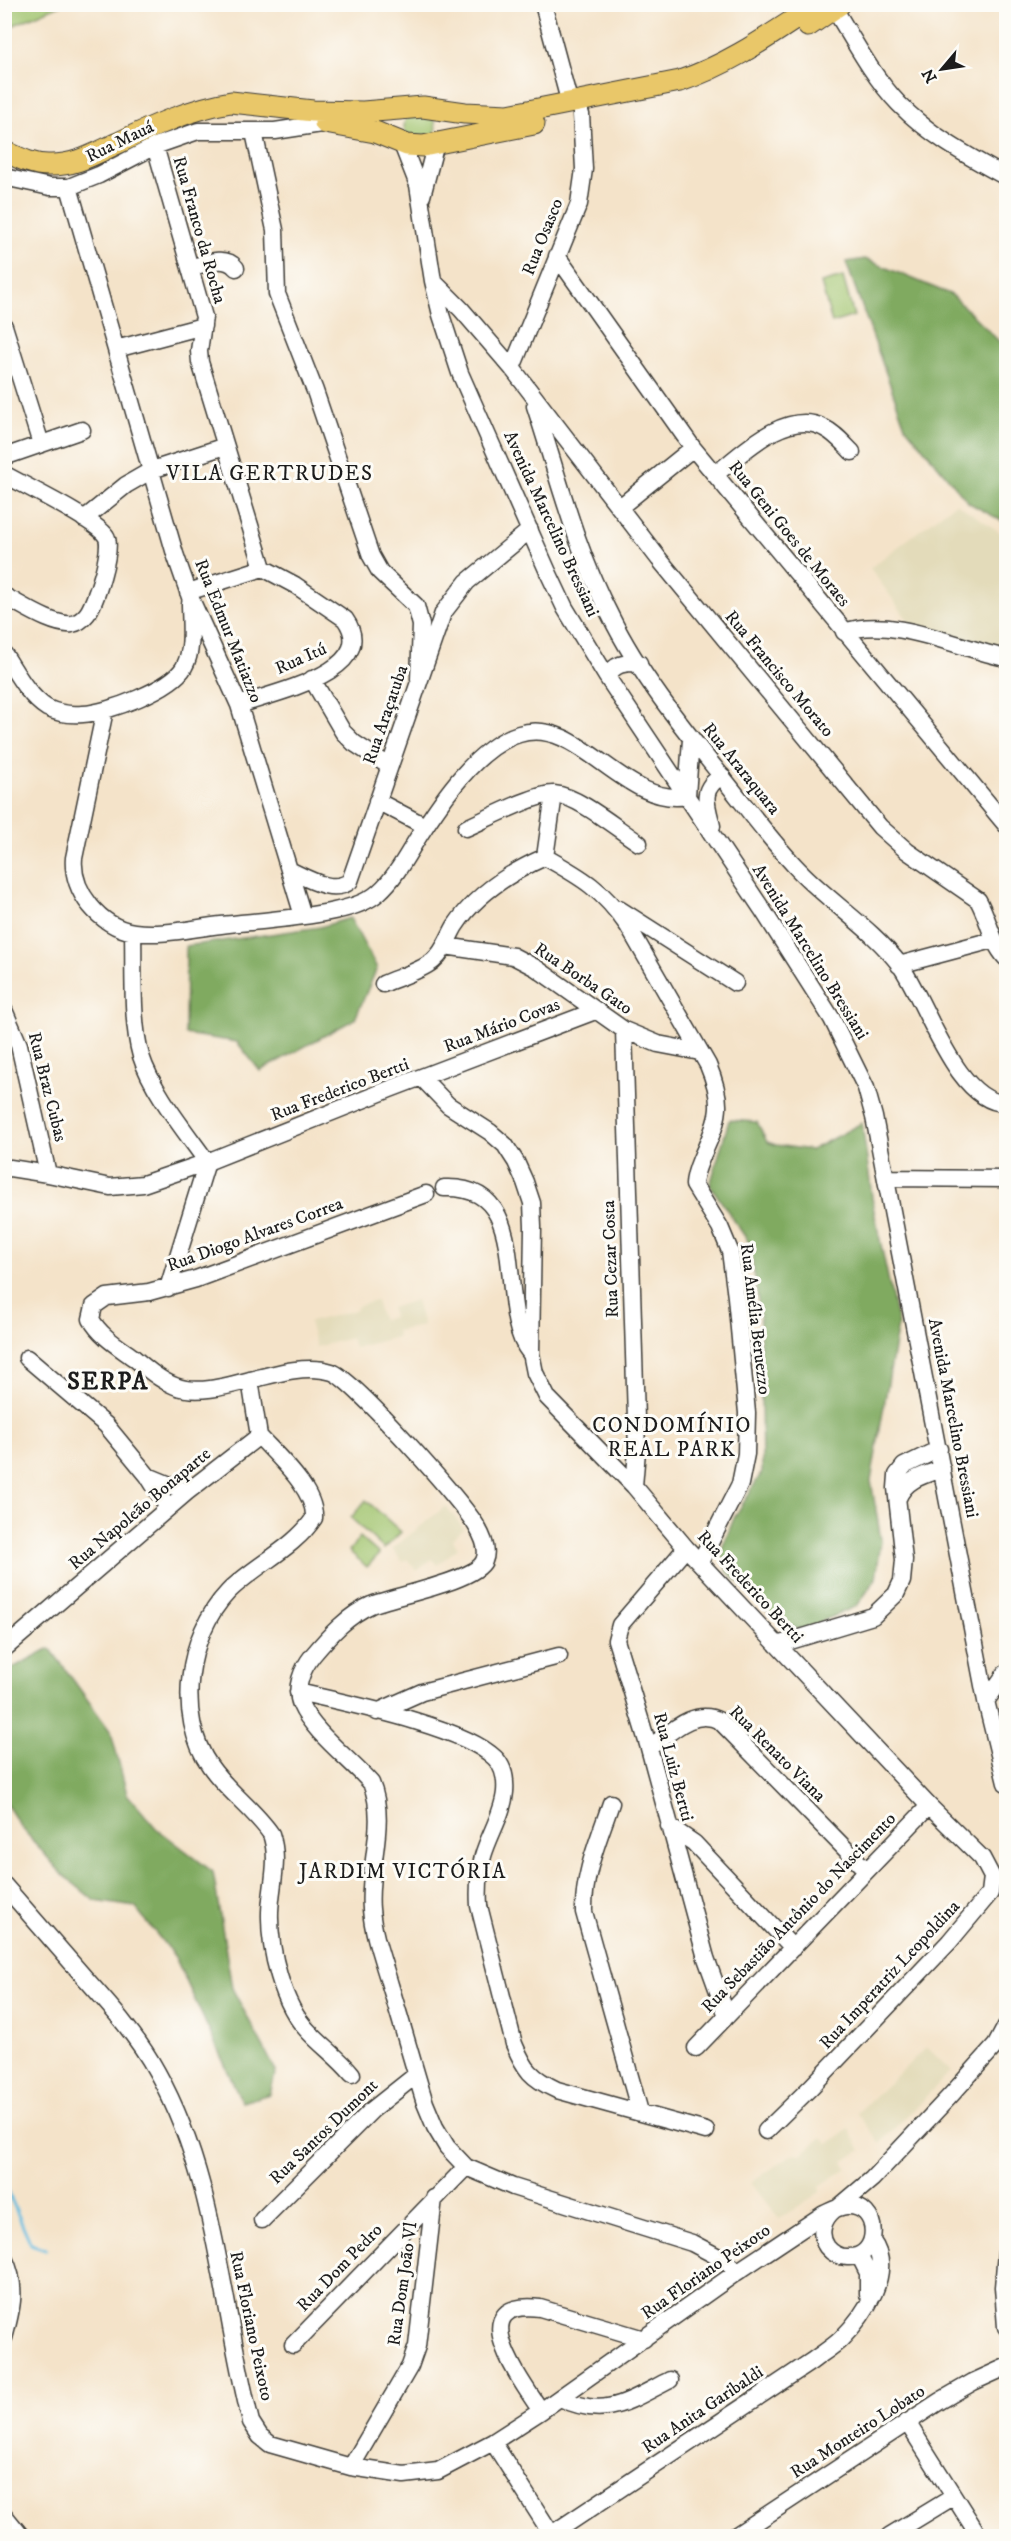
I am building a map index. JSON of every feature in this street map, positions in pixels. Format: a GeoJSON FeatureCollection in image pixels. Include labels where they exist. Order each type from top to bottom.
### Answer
{"type":"FeatureCollection","features":[{"type":"Feature","properties":{"kind":"main road"},"geometry":{"type":"LineString","coordinates":[[200,111],[300,118],[375,132],[402,144],[423,146],[575,109],[711,85],[751,64],[831,6]]}},
{"type":"Feature","properties":{"kind":"main road"},"geometry":{"type":"LineString","coordinates":[[4,151],[28,162],[46,165],[77,162],[158,124],[231,102],[313,111],[350,112],[430,107],[465,113],[508,115],[575,109]]}},
{"type":"Feature","properties":{"kind":"main road"},"geometry":{"type":"LineString","coordinates":[[402,144],[397,124],[407,107]]}},
{"type":"Feature","properties":{"kind":"main road"},"geometry":{"type":"LineString","coordinates":[[430,107],[440,123],[436,143]]}},
{"type":"Feature","properties":{"kind":"street","name":"Rua Osasco"},"geometry":{"type":"LineString","coordinates":[[512,368],[579,204],[584,169],[575,109],[543,4]]}},
{"type":"Feature","properties":{"kind":"street"},"geometry":{"type":"LineString","coordinates":[[831,6],[877,76],[898,103],[932,133],[1006,177]]}},
{"type":"Feature","properties":{"kind":"street","name":"Rua Mauá"},"geometry":{"type":"LineString","coordinates":[[4,177],[50,187],[69,187],[99,175],[155,146],[198,131],[254,132],[328,123]]}},
{"type":"Feature","properties":{"kind":"street"},"geometry":{"type":"LineString","coordinates":[[254,132],[275,230],[278,294],[315,392],[371,556],[380,572],[416,606],[421,625],[419,679]]}},
{"type":"Feature","properties":{"kind":"street"},"geometry":{"type":"LineString","coordinates":[[421,202],[436,143]]}},
{"type":"Feature","properties":{"kind":"street","name":"Avenida Marcelino Bressiani"},"geometry":{"type":"LineString","coordinates":[[402,144],[413,169],[421,202],[433,281],[441,315],[460,373],[566,608],[607,676],[807,978],[854,1060],[866,1088],[886,1178],[986,1701],[1006,1783]]}},
{"type":"Feature","properties":{"kind":"street","name":"Rua Franco da Rocha"},"geometry":{"type":"LineString","coordinates":[[155,146],[204,317],[199,351],[201,362],[263,568]]}},
{"type":"Feature","properties":{"kind":"street","name":"Rua Edmur Matiazzo"},"geometry":{"type":"LineString","coordinates":[[69,187],[189,595],[239,705],[303,915]]}},
{"type":"Feature","properties":{"kind":"street","name":"Rua Geni Goes de Moraes"},"geometry":{"type":"LineString","coordinates":[[556,256],[693,448],[844,632],[1005,821]]}},
{"type":"Feature","properties":{"kind":"street"},"geometry":{"type":"LineString","coordinates":[[190,268],[223,260],[232,263],[236,268]]}},
{"type":"Feature","properties":{"kind":"street"},"geometry":{"type":"LineString","coordinates":[[433,281],[512,368],[532,397]]}},
{"type":"Feature","properties":{"kind":"street"},"geometry":{"type":"LineString","coordinates":[[441,315],[454,314],[472,322]]}},
{"type":"Feature","properties":{"kind":"street"},"geometry":{"type":"LineString","coordinates":[[4,326],[40,444]]}},
{"type":"Feature","properties":{"kind":"street"},"geometry":{"type":"LineString","coordinates":[[116,350],[203,326]]}},
{"type":"Feature","properties":{"kind":"street","name":"Rua Francisco Morato"},"geometry":{"type":"LineString","coordinates":[[532,397],[659,559],[880,827],[907,851],[978,900],[993,940],[1006,958]]}},
{"type":"Feature","properties":{"kind":"street","name":"Rua Araraquara"},"geometry":{"type":"LineString","coordinates":[[532,397],[589,567],[609,615],[639,663],[691,740],[795,867],[881,944],[899,965],[913,985],[935,1035],[952,1063],[971,1084],[1004,1107]]}},
{"type":"Feature","properties":{"kind":"street"},"geometry":{"type":"LineString","coordinates":[[716,475],[763,436],[783,427],[800,423],[822,426],[833,433],[852,452]]}},
{"type":"Feature","properties":{"kind":"street"},"geometry":{"type":"LineString","coordinates":[[4,457],[82,430]]}},
{"type":"Feature","properties":{"kind":"street"},"geometry":{"type":"LineString","coordinates":[[84,519],[126,485],[152,470],[225,446]]}},
{"type":"Feature","properties":{"kind":"street"},"geometry":{"type":"LineString","coordinates":[[620,507],[693,448]]}},
{"type":"Feature","properties":{"kind":"street"},"geometry":{"type":"LineString","coordinates":[[4,474],[84,519],[101,530],[109,541],[109,549],[95,598],[88,614],[77,623],[55,622],[4,596]]}},
{"type":"Feature","properties":{"kind":"street","name":"Rua Araçatuba"},"geometry":{"type":"LineString","coordinates":[[289,870],[328,886],[338,887],[350,881],[443,613],[467,582],[530,531]]}},
{"type":"Feature","properties":{"kind":"street"},"geometry":{"type":"LineString","coordinates":[[4,654],[36,698],[48,708],[64,713],[83,714],[105,710],[168,683],[185,666],[189,653],[189,595],[263,568]]}},
{"type":"Feature","properties":{"kind":"street","name":"Rua Itú"},"geometry":{"type":"LineString","coordinates":[[239,705],[312,679],[341,664],[350,653],[354,642],[351,627],[345,619],[278,574],[263,568]]}},
{"type":"Feature","properties":{"kind":"street"},"geometry":{"type":"LineString","coordinates":[[844,632],[868,627],[892,629],[924,635],[973,651],[1006,658]]}},
{"type":"Feature","properties":{"kind":"street"},"geometry":{"type":"LineString","coordinates":[[607,676],[612,668],[619,664],[639,663]]}},
{"type":"Feature","properties":{"kind":"street"},"geometry":{"type":"LineString","coordinates":[[312,679],[343,732],[354,743],[389,766]]}},
{"type":"Feature","properties":{"kind":"street"},"geometry":{"type":"LineString","coordinates":[[105,710],[74,858],[73,873],[84,898],[97,912],[113,923],[133,932],[166,932],[303,915],[354,906],[379,892],[460,779],[485,753],[519,733],[535,731],[551,733],[572,743],[643,789],[668,798],[687,796],[691,740]]}},
{"type":"Feature","properties":{"kind":"street"},"geometry":{"type":"LineString","coordinates":[[643,789],[664,787],[673,775]]}},
{"type":"Feature","properties":{"kind":"street"},"geometry":{"type":"LineString","coordinates":[[715,839],[706,792],[708,786],[722,776]]}},
{"type":"Feature","properties":{"kind":"street"},"geometry":{"type":"LineString","coordinates":[[545,857],[554,794]]}},
{"type":"Feature","properties":{"kind":"street"},"geometry":{"type":"LineString","coordinates":[[466,828],[536,798],[554,794],[579,804],[639,843]]}},
{"type":"Feature","properties":{"kind":"street"},"geometry":{"type":"LineString","coordinates":[[377,801],[425,826]]}},
{"type":"Feature","properties":{"kind":"street"},"geometry":{"type":"LineString","coordinates":[[545,857],[596,887],[615,907],[636,918],[735,984]]}},
{"type":"Feature","properties":{"kind":"street"},"geometry":{"type":"LineString","coordinates":[[383,984],[435,959],[463,916],[494,887],[519,868],[545,857]]}},
{"type":"Feature","properties":{"kind":"street","name":"Rua Amélia Beruezzo"},"geometry":{"type":"LineString","coordinates":[[615,907],[700,1052],[715,1081],[720,1110],[712,1135],[696,1169],[694,1185],[720,1227],[730,1251],[747,1413],[746,1454],[740,1484],[700,1562]]}},
{"type":"Feature","properties":{"kind":"street"},"geometry":{"type":"LineString","coordinates":[[133,932],[141,1056],[149,1075],[207,1162],[168,1288]]}},
{"type":"Feature","properties":{"kind":"street"},"geometry":{"type":"LineString","coordinates":[[899,965],[993,940]]}},
{"type":"Feature","properties":{"kind":"street","name":"Rua Borba Gato"},"geometry":{"type":"LineString","coordinates":[[445,946],[513,956],[536,968],[624,1030],[658,1044],[700,1052]]}},
{"type":"Feature","properties":{"kind":"street","name":"Rua Braz Cubas"},"geometry":{"type":"LineString","coordinates":[[4,1010],[19,1045],[48,1174]]}},
{"type":"Feature","properties":{"kind":"street","name":"Rua Mário Covas"},"geometry":{"type":"LineString","coordinates":[[422,1078],[595,1011]]}},
{"type":"Feature","properties":{"kind":"street","name":"Rua Cezar Costa"},"geometry":{"type":"LineString","coordinates":[[624,1030],[637,1452],[634,1486]]}},
{"type":"Feature","properties":{"kind":"street","name":"Rua Frederico Bertti"},"geometry":{"type":"LineString","coordinates":[[10,1168],[110,1187],[126,1187],[207,1162],[422,1078],[448,1105],[490,1132],[505,1145],[525,1182],[532,1203],[533,1227],[531,1353],[535,1373],[548,1396],[634,1486],[686,1548],[959,1835]]}},
{"type":"Feature","properties":{"kind":"street"},"geometry":{"type":"LineString","coordinates":[[886,1178],[1006,1179]]}},
{"type":"Feature","properties":{"kind":"street","name":"Rua Frederico Bertti"},"geometry":{"type":"LineString","coordinates":[[444,1188],[469,1190],[481,1196],[498,1217],[508,1251],[519,1333],[531,1353]]}},
{"type":"Feature","properties":{"kind":"street","name":"Rua Diogo Alvares Correa"},"geometry":{"type":"LineString","coordinates":[[250,1380],[190,1390],[177,1387],[157,1376],[102,1333],[91,1319],[91,1312],[99,1300],[124,1293],[168,1288],[426,1194]]}},
{"type":"Feature","properties":{"kind":"street"},"geometry":{"type":"LineString","coordinates":[[27,1358],[106,1425],[148,1476],[168,1508]]}},
{"type":"Feature","properties":{"kind":"street"},"geometry":{"type":"LineString","coordinates":[[352,2074],[308,2031],[290,2004],[276,1965],[270,1935],[270,1909],[276,1862],[271,1834],[209,1766],[192,1724],[189,1689],[193,1660],[204,1628],[215,1608],[236,1586],[304,1532],[314,1518],[312,1501],[305,1488],[259,1436],[250,1380],[296,1370],[320,1369],[342,1378],[450,1490],[476,1524],[486,1548],[484,1560],[470,1574],[370,1606],[351,1617],[308,1662],[301,1677],[298,1692],[300,1703],[311,1720],[358,1769],[370,1783],[377,1797],[377,1833],[370,1881],[371,1912],[377,1943],[416,2075],[435,2127],[447,2147],[466,2167],[513,2187],[692,2243],[726,2261],[737,2272]]}},
{"type":"Feature","properties":{"kind":"street","name":"Rua Napoleão Bonaparte"},"geometry":{"type":"LineString","coordinates":[[4,1649],[187,1492],[259,1436]]}},
{"type":"Feature","properties":{"kind":"street"},"geometry":{"type":"LineString","coordinates":[[777,1645],[873,1616],[896,1594],[902,1581],[904,1560],[896,1481],[900,1470],[913,1460],[939,1449]]}},
{"type":"Feature","properties":{"kind":"street"},"geometry":{"type":"LineString","coordinates":[[897,1498],[901,1490],[912,1480],[942,1468]]}},
{"type":"Feature","properties":{"kind":"street"},"geometry":{"type":"LineString","coordinates":[[148,1476],[187,1492]]}},
{"type":"Feature","properties":{"kind":"street","name":"Rua Luiz Bertti"},"geometry":{"type":"LineString","coordinates":[[686,1548],[634,1607],[616,1634],[617,1647],[649,1748],[706,1958],[727,2016]]}},
{"type":"Feature","properties":{"kind":"street"},"geometry":{"type":"LineString","coordinates":[[377,1712],[422,1692],[559,1656]]}},
{"type":"Feature","properties":{"kind":"street"},"geometry":{"type":"LineString","coordinates":[[986,1701],[1006,1672]]}},
{"type":"Feature","properties":{"kind":"street"},"geometry":{"type":"LineString","coordinates":[[298,1692],[458,1736],[483,1749],[496,1759],[502,1767],[505,1778],[505,1793],[483,1857],[478,1886],[478,1906],[514,2044],[529,2073],[557,2090],[706,2131]]}},
{"type":"Feature","properties":{"kind":"street","name":"Rua Renato Viana"},"geometry":{"type":"LineString","coordinates":[[649,1748],[694,1717],[710,1716],[720,1721],[866,1870]]}},
{"type":"Feature","properties":{"kind":"street"},"geometry":{"type":"LineString","coordinates":[[611,1803],[588,1872],[584,1912],[640,2112]]}},
{"type":"Feature","properties":{"kind":"street","name":"Rua Sebastião Antônio do Nascimento"},"geometry":{"type":"LineString","coordinates":[[696,2048],[929,1806]]}},
{"type":"Feature","properties":{"kind":"street"},"geometry":{"type":"LineString","coordinates":[[669,1826],[694,1843],[794,1948]]}},
{"type":"Feature","properties":{"kind":"street","name":"Rua Imperatriz Leopoldina"},"geometry":{"type":"LineString","coordinates":[[766,2131],[914,1980],[990,1893],[992,1877],[988,1867],[959,1835]]}},
{"type":"Feature","properties":{"kind":"street","name":"Rua Floriano Peixoto"},"geometry":{"type":"LineString","coordinates":[[4,1885],[123,2023],[157,2070],[172,2102],[198,2170],[243,2388],[251,2422],[260,2436],[270,2444],[282,2449],[351,2467],[404,2475],[438,2471],[493,2442],[560,2398],[813,2219],[836,2209],[872,2179],[1001,2045],[1006,2026]]}},
{"type":"Feature","properties":{"kind":"street","name":"Rua Santos Dumont"},"geometry":{"type":"LineString","coordinates":[[262,2220],[372,2110],[416,2075]]}},
{"type":"Feature","properties":{"kind":"street","name":"Rua Dom Pedro"},"geometry":{"type":"LineString","coordinates":[[293,2345],[466,2167]]}},
{"type":"Feature","properties":{"kind":"street"},"geometry":{"type":"LineString","coordinates":[[866,2213],[853,2206],[836,2209],[824,2221],[823,2237],[827,2246],[834,2253],[849,2258],[859,2255],[872,2241],[873,2227],[866,2213],[867,2196],[872,2179]]}},
{"type":"Feature","properties":{"kind":"street","name":"Rua Dom João Vl"},"geometry":{"type":"LineString","coordinates":[[351,2467],[410,2366],[417,2346],[434,2198]]}},
{"type":"Feature","properties":{"kind":"street","name":"Rua Floriano Peixoto"},"geometry":{"type":"LineString","coordinates":[[797,2232],[823,2237]]}},
{"type":"Feature","properties":{"kind":"street","name":"Rua Anita Garibaldi"},"geometry":{"type":"LineString","coordinates":[[551,2536],[812,2361],[841,2339],[867,2304],[881,2272],[879,2254],[872,2241]]}},
{"type":"Feature","properties":{"kind":"street"},"geometry":{"type":"LineString","coordinates":[[1006,2253],[1003,2287],[1006,2327]]}},
{"type":"Feature","properties":{"kind":"street"},"geometry":{"type":"LineString","coordinates":[[859,2255],[868,2273],[867,2304]]}},
{"type":"Feature","properties":{"kind":"street"},"geometry":{"type":"LineString","coordinates":[[4,2258],[11,2271],[15,2288],[4,2338]]}},
{"type":"Feature","properties":{"kind":"street"},"geometry":{"type":"LineString","coordinates":[[541,2411],[512,2366],[502,2344],[499,2332],[501,2321],[506,2314],[524,2306],[540,2308],[644,2339]]}},
{"type":"Feature","properties":{"kind":"street","name":"Rua Monteiro Lobato"},"geometry":{"type":"LineString","coordinates":[[735,2536],[907,2422],[973,2382],[1006,2367]]}},
{"type":"Feature","properties":{"kind":"street"},"geometry":{"type":"LineString","coordinates":[[560,2398],[586,2408],[600,2409],[620,2404],[670,2380]]}},
{"type":"Feature","properties":{"kind":"street"},"geometry":{"type":"LineString","coordinates":[[907,2422],[979,2536]]}},
{"type":"Feature","properties":{"kind":"street"},"geometry":{"type":"LineString","coordinates":[[493,2442],[551,2536]]}},
{"type":"Feature","properties":{"kind":"street"},"geometry":{"type":"LineString","coordinates":[[889,2536],[953,2497]]}},
{"type":"Feature","properties":{"kind":"street"},"geometry":{"type":"LineString","coordinates":[[4,2515],[21,2536]]}},
{"type":"Feature","properties":{"kind":"shaded area"},"geometry":{"type":"Polygon","coordinates":[[[956,503],[1006,536],[1006,651],[910,623],[870,568],[956,503]]]}},
{"type":"Feature","properties":{"kind":"shaded area"},"geometry":{"type":"Polygon","coordinates":[[[416,1300],[423,1326],[396,1331],[397,1337],[354,1348],[351,1338],[316,1347],[309,1322],[356,1310],[358,1306],[376,1301],[382,1320],[393,1317],[391,1308],[416,1300]]]}},
{"type":"Feature","properties":{"kind":"shaded area"},"geometry":{"type":"Polygon","coordinates":[[[446,1506],[464,1529],[452,1539],[458,1548],[437,1565],[432,1559],[417,1571],[407,1559],[403,1562],[392,1549],[446,1506]]]}},
{"type":"Feature","properties":{"kind":"shaded area"},"geometry":{"type":"Polygon","coordinates":[[[927,2047],[951,2071],[880,2143],[857,2113],[927,2047]]]}},
{"type":"Feature","properties":{"kind":"shaded area"},"geometry":{"type":"Polygon","coordinates":[[[849,2129],[861,2150],[843,2162],[847,2168],[820,2186],[820,2192],[779,2219],[751,2183],[794,2153],[801,2154],[822,2137],[828,2144],[849,2129]]]}},
{"type":"Feature","properties":{"kind":"green space"},"geometry":{"type":"Polygon","coordinates":[[[5,4],[60,4],[60,5],[5,29],[5,4]]]}},
{"type":"Feature","properties":{"kind":"green space"},"geometry":{"type":"Polygon","coordinates":[[[425,114],[435,121],[436,131],[429,139],[406,135],[405,119],[412,115],[425,114]]]}},
{"type":"Feature","properties":{"kind":"green space"},"geometry":{"type":"Polygon","coordinates":[[[865,259],[952,295],[1006,348],[1006,523],[969,503],[905,426],[846,262],[865,259]]]}},
{"type":"Feature","properties":{"kind":"green space"},"geometry":{"type":"Polygon","coordinates":[[[843,277],[854,316],[832,323],[821,283],[843,277]]]}},
{"type":"Feature","properties":{"kind":"green space"},"geometry":{"type":"Polygon","coordinates":[[[350,918],[377,968],[355,1019],[260,1071],[237,1042],[185,1034],[186,946],[320,927],[350,918]]]}},
{"type":"Feature","properties":{"kind":"green space"},"geometry":{"type":"Polygon","coordinates":[[[729,1120],[757,1122],[767,1142],[811,1150],[862,1123],[874,1211],[898,1325],[871,1481],[881,1540],[876,1579],[857,1606],[802,1630],[777,1621],[727,1571],[721,1551],[734,1518],[762,1472],[760,1316],[750,1244],[710,1185],[729,1120]]]}},
{"type":"Feature","properties":{"kind":"green space"},"geometry":{"type":"Polygon","coordinates":[[[366,1500],[401,1532],[384,1549],[351,1518],[366,1500]]]}},
{"type":"Feature","properties":{"kind":"green space"},"geometry":{"type":"Polygon","coordinates":[[[360,1537],[379,1554],[367,1567],[349,1551],[360,1537]]]}},
{"type":"Feature","properties":{"kind":"green space"},"geometry":{"type":"Polygon","coordinates":[[[50,1648],[111,1732],[127,1794],[156,1828],[213,1872],[232,1988],[276,2071],[270,2094],[242,2102],[175,1957],[135,1907],[95,1901],[62,1874],[21,1827],[5,1802],[5,1672],[50,1648]]]}},
{"type":"Feature","properties":{"kind":"waterway"},"geometry":{"type":"LineString","coordinates":[[4,2183],[31,2244],[46,2249]]}},
{"type":"Feature","properties":{"kind":"district","name":"VILA GERTRUDES"},"geometry":{"type":"Point","coordinates":[270,474]}},
{"type":"Feature","properties":{"kind":"district","name":"SERPA"},"geometry":{"type":"Point","coordinates":[108,1382]}},
{"type":"Feature","properties":{"kind":"district","name":"CONDOMÍNIO REAL PARK"},"geometry":{"type":"Point","coordinates":[672,1438]}},
{"type":"Feature","properties":{"kind":"district","name":"JARDIM VICTÓRIA"},"geometry":{"type":"Point","coordinates":[403,1872]}}]}
